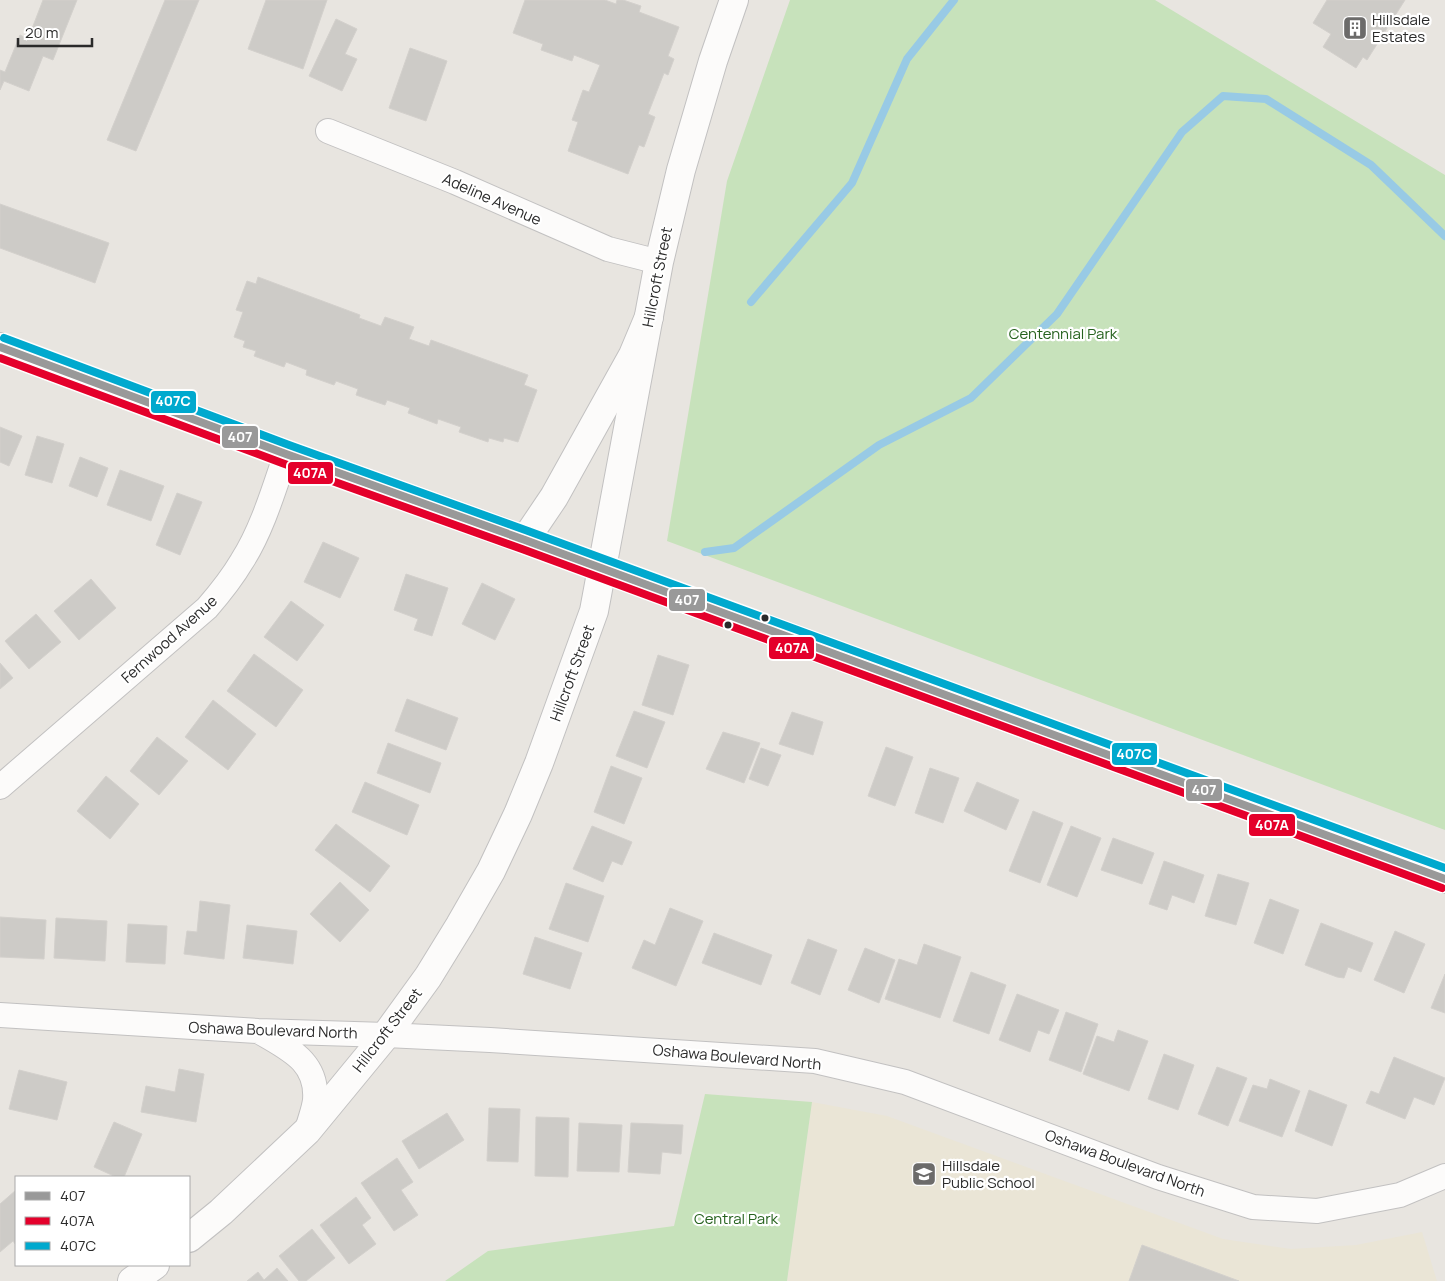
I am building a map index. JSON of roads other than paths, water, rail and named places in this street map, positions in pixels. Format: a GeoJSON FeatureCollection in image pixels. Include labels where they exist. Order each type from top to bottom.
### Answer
{"type":"FeatureCollection","features":[{"type":"Feature","properties":{"kind":"main road","name":"Hillcroft Street"},"geometry":{"type":"LineString","coordinates":[[190,1237],[221,1212],[307,1131],[386,1034],[428,977],[460,925],[491,871],[518,814],[539,764],[594,611],[659,262],[684,161],[713,61],[734,0]]}},
{"type":"Feature","properties":{"kind":"main road"},"geometry":{"type":"LineString","coordinates":[[525,540],[554,497],[633,355],[649,317]]}},
{"type":"Feature","properties":{"kind":"main road"},"geometry":{"type":"LineString","coordinates":[[0,347],[286,454],[525,540],[1445,879]]}},
{"type":"Feature","properties":{"kind":"main road"},"geometry":{"type":"LineString","coordinates":[[132,1281],[154,1266]]}},
{"type":"Feature","properties":{"kind":"street","name":"Adeline Avenue"},"geometry":{"type":"LineString","coordinates":[[328,131],[455,182],[608,249],[659,262]]}},
{"type":"Feature","properties":{"kind":"street","name":"Fernwood Avenue"},"geometry":{"type":"LineString","coordinates":[[0,787],[207,608],[243,560],[257,532],[286,454]]}},
{"type":"Feature","properties":{"kind":"street","name":"Oshawa Boulevard North"},"geometry":{"type":"LineString","coordinates":[[0,1015],[258,1031],[386,1034],[730,1054],[814,1061],[905,1082],[1158,1176],[1253,1207],[1317,1211],[1400,1195],[1445,1176]]}},
{"type":"Feature","properties":{"kind":"street"},"geometry":{"type":"LineString","coordinates":[[258,1031],[296,1053],[308,1068],[314,1083],[315,1101],[307,1131]]}},
{"type":"Feature","properties":{"kind":"waterway"},"geometry":{"type":"LineString","coordinates":[[751,302],[852,183],[907,59],[954,0]]}},
{"type":"Feature","properties":{"kind":"waterway"},"geometry":{"type":"LineString","coordinates":[[705,552],[734,548],[879,445],[971,398],[1057,314],[1182,132],[1223,96],[1266,99],[1371,165],[1445,236]]}},
{"type":"Feature","properties":{"kind":"place","name":"Hillsdale Estates"},"geometry":{"type":"Point","coordinates":[1355,28]}},
{"type":"Feature","properties":{"kind":"place","name":"Hillsdale Public School"},"geometry":{"type":"Point","coordinates":[924,1174]}},
{"type":"Feature","properties":{"kind":"park label","name":"Centennial Park"},"geometry":{"type":"Point","coordinates":[1063,333]}},
{"type":"Feature","properties":{"kind":"park label","name":"Central Park"},"geometry":{"type":"Point","coordinates":[736,1218]}}]}
